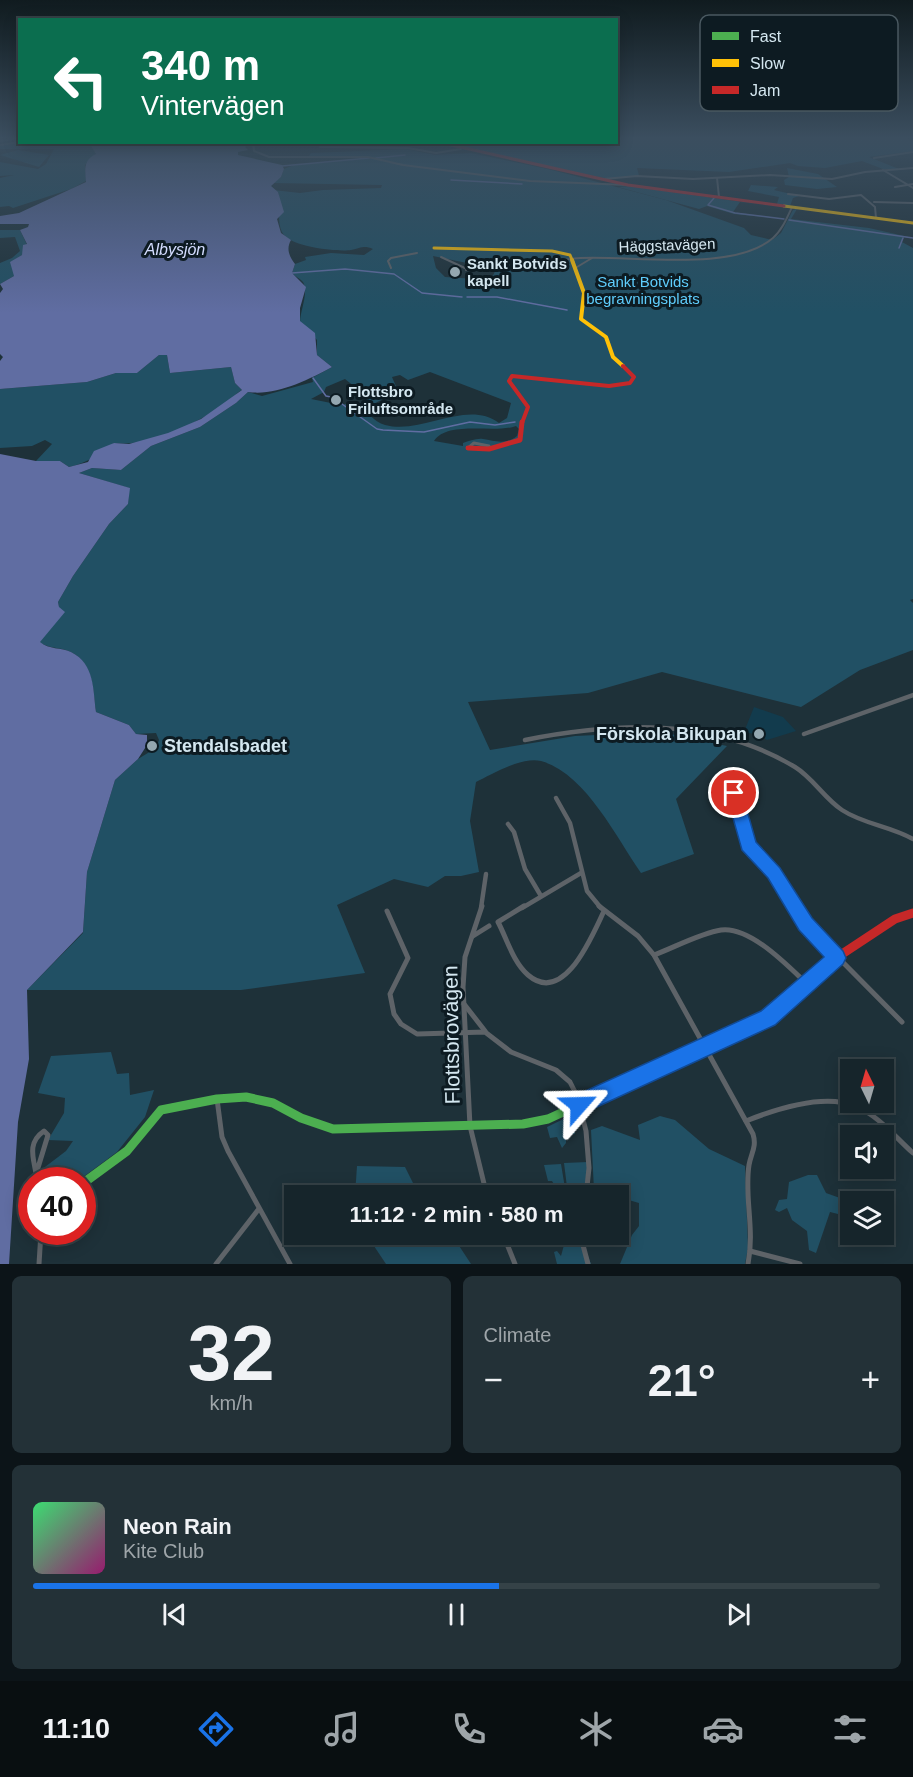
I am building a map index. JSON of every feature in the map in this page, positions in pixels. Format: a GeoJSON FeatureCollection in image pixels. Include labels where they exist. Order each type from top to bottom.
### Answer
{"type":"FeatureCollection","features":[{"type":"Feature","properties":{"kind":"street"},"geometry":{"type":"LineString","coordinates":[[711,196],[913,223]]}},
{"type":"Feature","properties":{"kind":"street"},"geometry":{"type":"LineString","coordinates":[[805,196],[829,199],[853,196]]}},
{"type":"Feature","properties":{"kind":"street"},"geometry":{"type":"LineString","coordinates":[[863,196],[873,202],[913,203]]}},
{"type":"Feature","properties":{"kind":"street"},"geometry":{"type":"LineString","coordinates":[[873,202],[878,211],[876,218]]}},
{"type":"Feature","properties":{"kind":"street","name":"Häggstavägen"},"geometry":{"type":"LineString","coordinates":[[441,257],[459,263],[466,269],[529,267],[592,258],[702,258],[762,245],[779,233],[792,207]]}},
{"type":"Feature","properties":{"kind":"street"},"geometry":{"type":"LineString","coordinates":[[435,248],[564,252],[573,259],[585,288],[586,305],[581,319],[606,337],[613,357],[630,371],[633,381],[623,386],[609,386],[512,376],[509,381],[528,409],[522,419],[520,440],[482,450],[468,447]]}},
{"type":"Feature","properties":{"kind":"street"},"geometry":{"type":"LineString","coordinates":[[391,268],[388,261],[391,258],[417,253]]}},
{"type":"Feature","properties":{"kind":"street","name":"Häggstavägen"},"geometry":{"type":"LineString","coordinates":[[577,267],[592,258]]}},
{"type":"Feature","properties":{"kind":"street"},"geometry":{"type":"LineString","coordinates":[[804,734],[913,695]]}},
{"type":"Feature","properties":{"kind":"street"},"geometry":{"type":"LineString","coordinates":[[525,740],[565,733],[626,727],[674,728],[723,736],[792,765],[806,775],[834,804],[849,814],[893,829],[913,839]]}},
{"type":"Feature","properties":{"kind":"street"},"geometry":{"type":"LineString","coordinates":[[720,782],[734,793],[748,845],[774,873],[805,924],[836,958],[902,1022]]}},
{"type":"Feature","properties":{"kind":"street"},"geometry":{"type":"LineString","coordinates":[[556,798],[570,823],[587,891],[604,911],[638,936],[654,955],[746,1120],[756,1145],[749,1166],[750,1251],[748,1264]]}},
{"type":"Feature","properties":{"kind":"street"},"geometry":{"type":"LineString","coordinates":[[508,824],[514,832],[525,869],[541,896]]}},
{"type":"Feature","properties":{"kind":"street"},"geometry":{"type":"LineString","coordinates":[[581,873],[498,922],[528,974],[535,980],[550,983],[572,969],[604,911]]}},
{"type":"Feature","properties":{"kind":"street","name":"Flottsbrovägen"},"geometry":{"type":"LineString","coordinates":[[484,1185],[470,1125],[464,964],[483,903],[486,874]]}},
{"type":"Feature","properties":{"kind":"street"},"geometry":{"type":"LineString","coordinates":[[387,911],[408,958],[391,988],[394,1014],[401,1024],[417,1034],[485,1032]]}},
{"type":"Feature","properties":{"kind":"street"},"geometry":{"type":"LineString","coordinates":[[96,1174],[127,1151],[161,1110],[217,1098],[246,1097],[273,1103],[301,1118],[333,1129],[541,1122],[768,1018],[836,958],[895,919],[913,913]]}},
{"type":"Feature","properties":{"kind":"street"},"geometry":{"type":"LineString","coordinates":[[473,936],[489,926]]}},
{"type":"Feature","properties":{"kind":"street"},"geometry":{"type":"LineString","coordinates":[[654,955],[721,930],[732,931],[770,951],[807,984]]}},
{"type":"Feature","properties":{"kind":"street"},"geometry":{"type":"LineString","coordinates":[[464,1004],[485,1032],[501,1047],[563,1074],[578,1095],[590,1161],[587,1185]]}},
{"type":"Feature","properties":{"kind":"street"},"geometry":{"type":"LineString","coordinates":[[217,1098],[222,1137],[259,1210],[290,1264]]}},
{"type":"Feature","properties":{"kind":"street"},"geometry":{"type":"LineString","coordinates":[[746,1120],[781,1109],[843,1102],[861,1109],[913,1153]]}},
{"type":"Feature","properties":{"kind":"street"},"geometry":{"type":"LineString","coordinates":[[44,1131],[48,1135],[37,1171],[31,1154],[32,1142],[44,1131]]}},
{"type":"Feature","properties":{"kind":"street"},"geometry":{"type":"LineString","coordinates":[[216,1264],[259,1210]]}},
{"type":"Feature","properties":{"kind":"street"},"geometry":{"type":"LineString","coordinates":[[39,1264],[40,1245]]}},
{"type":"Feature","properties":{"kind":"street"},"geometry":{"type":"LineString","coordinates":[[507,1245],[515,1264]]}},
{"type":"Feature","properties":{"kind":"street"},"geometry":{"type":"LineString","coordinates":[[583,1245],[588,1264]]}},
{"type":"Feature","properties":{"kind":"street"},"geometry":{"type":"LineString","coordinates":[[750,1251],[800,1264]]}},
{"type":"Feature","properties":{"kind":"shaded area"},"geometry":{"type":"Polygon","coordinates":[[[754,707],[783,717],[796,731],[767,740],[760,735],[744,732],[754,707]]]}},
{"type":"Feature","properties":{"kind":"green space"},"geometry":{"type":"Polygon","coordinates":[[[0,196],[50,196],[13,208],[0,207],[0,196]]]}},
{"type":"Feature","properties":{"kind":"green space","name":"Sankt Botvids begravningsplats"},"geometry":{"type":"Polygon","coordinates":[[[278,196],[651,196],[744,228],[751,235],[772,240],[781,233],[793,210],[796,209],[791,219],[869,228],[913,238],[904,237],[902,242],[913,248],[913,599],[910,600],[913,603],[913,650],[860,670],[801,707],[662,672],[588,693],[468,702],[490,750],[575,736],[661,732],[727,746],[676,799],[694,854],[641,873],[598,808],[572,778],[541,761],[526,761],[476,782],[470,821],[479,872],[461,876],[445,876],[428,887],[394,879],[337,905],[365,973],[241,990],[27,990],[83,933],[87,872],[115,780],[138,759],[156,748],[159,740],[156,733],[136,734],[129,725],[96,712],[91,678],[84,663],[71,652],[39,642],[50,629],[59,607],[58,602],[73,576],[109,524],[128,504],[129,488],[79,473],[92,468],[121,470],[151,446],[200,427],[236,403],[248,392],[262,396],[313,382],[312,378],[332,367],[317,355],[317,340],[300,322],[305,286],[292,273],[295,264],[306,260],[305,257],[331,253],[364,255],[373,249],[365,247],[351,250],[325,249],[293,241],[282,232],[279,223],[278,196]],[[433,256],[436,268],[445,277],[491,280],[496,269],[433,256]],[[430,372],[408,380],[400,375],[392,377],[398,391],[368,407],[365,395],[345,379],[326,387],[324,392],[311,399],[341,405],[356,402],[381,423],[399,427],[458,416],[486,417],[499,423],[507,418],[511,403],[430,372]],[[516,426],[450,431],[434,441],[463,446],[463,443],[476,439],[505,441],[517,436],[519,429],[516,426]]]}},
{"type":"Feature","properties":{"kind":"green space"},"geometry":{"type":"Polygon","coordinates":[[[651,196],[700,196],[772,206],[740,202],[733,212],[784,219],[734,214],[707,206],[699,209],[651,196]]]}},
{"type":"Feature","properties":{"kind":"green space"},"geometry":{"type":"Polygon","coordinates":[[[774,196],[799,196],[793,198],[790,206],[777,204],[779,197],[774,196]]]}},
{"type":"Feature","properties":{"kind":"green space"},"geometry":{"type":"Polygon","coordinates":[[[0,230],[20,230],[27,245],[22,255],[14,261],[14,276],[0,284],[0,263],[12,258],[20,251],[15,237],[0,238],[0,230]]]}},
{"type":"Feature","properties":{"kind":"green space"},"geometry":{"type":"Polygon","coordinates":[[[159,355],[167,355],[170,373],[231,367],[235,383],[242,390],[224,405],[185,427],[143,442],[114,443],[88,461],[69,467],[60,461],[36,461],[52,444],[45,440],[32,446],[0,448],[0,389],[87,382],[116,373],[137,373],[159,355]]]}},
{"type":"Feature","properties":{"kind":"green space"},"geometry":{"type":"Polygon","coordinates":[[[111,1052],[117,1074],[129,1073],[130,1095],[154,1090],[145,1117],[117,1152],[96,1167],[45,1167],[66,1151],[73,1141],[48,1140],[64,1113],[65,1098],[38,1093],[51,1056],[111,1052]]]}},
{"type":"Feature","properties":{"kind":"green space"},"geometry":{"type":"Polygon","coordinates":[[[572,1115],[576,1116],[572,1119],[575,1134],[566,1135],[566,1143],[562,1148],[557,1137],[550,1138],[547,1127],[572,1115]]]}},
{"type":"Feature","properties":{"kind":"green space"},"geometry":{"type":"Polygon","coordinates":[[[660,1116],[675,1120],[709,1149],[745,1166],[748,1248],[745,1264],[620,1264],[632,1235],[639,1226],[639,1203],[629,1200],[629,1185],[594,1185],[591,1130],[602,1126],[640,1140],[638,1125],[660,1116]]]}},
{"type":"Feature","properties":{"kind":"green space"},"geometry":{"type":"Polygon","coordinates":[[[588,1162],[587,1185],[567,1185],[564,1163],[588,1162]]]}},
{"type":"Feature","properties":{"kind":"green space"},"geometry":{"type":"Polygon","coordinates":[[[561,1164],[564,1185],[554,1185],[552,1181],[548,1181],[544,1165],[561,1164]]]}},
{"type":"Feature","properties":{"kind":"green space"},"geometry":{"type":"Polygon","coordinates":[[[357,1166],[405,1167],[414,1185],[356,1185],[357,1166]]]}},
{"type":"Feature","properties":{"kind":"green space"},"geometry":{"type":"Polygon","coordinates":[[[808,1175],[817,1175],[826,1193],[840,1198],[840,1214],[830,1212],[816,1253],[809,1250],[807,1231],[792,1220],[787,1208],[779,1212],[775,1210],[779,1200],[787,1199],[789,1182],[808,1175]]]}},
{"type":"Feature","properties":{"kind":"green space"},"geometry":{"type":"Polygon","coordinates":[[[373,1245],[459,1245],[471,1264],[386,1264],[373,1245]]]}},
{"type":"Feature","properties":{"kind":"green space"},"geometry":{"type":"Polygon","coordinates":[[[564,1245],[584,1245],[591,1264],[557,1264],[554,1252],[557,1251],[561,1256],[564,1245]]]}},
{"type":"Feature","properties":{"kind":"water","name":"Albysjön"},"geometry":{"type":"Polygon","coordinates":[[[56,196],[279,196],[284,212],[277,219],[281,233],[291,240],[289,252],[295,264],[292,273],[306,287],[300,308],[300,321],[315,333],[317,355],[332,367],[302,382],[281,389],[259,393],[248,392],[236,403],[200,427],[151,446],[121,470],[92,468],[79,473],[130,488],[128,504],[109,524],[73,576],[58,602],[59,607],[65,612],[40,642],[47,646],[67,650],[79,657],[89,670],[96,712],[129,725],[136,734],[147,735],[147,745],[138,759],[115,780],[87,872],[83,932],[27,990],[29,1059],[18,1122],[9,1264],[0,1264],[0,454],[36,461],[60,461],[69,467],[88,462],[94,451],[114,443],[129,444],[168,433],[201,419],[242,390],[235,383],[231,367],[170,373],[167,355],[159,355],[137,373],[116,373],[87,382],[0,389],[0,361],[3,357],[0,354],[0,293],[3,289],[0,284],[14,276],[10,262],[22,255],[23,245],[27,244],[20,230],[28,227],[29,224],[0,224],[0,216],[19,213],[56,196]]]}},
{"type":"Feature","properties":{"kind":"waterway"},"geometry":{"type":"LineString","coordinates":[[714,198],[708,205],[735,213],[784,219]]}},
{"type":"Feature","properties":{"kind":"waterway"},"geometry":{"type":"LineString","coordinates":[[789,220],[913,238]]}},
{"type":"Feature","properties":{"kind":"waterway"},"geometry":{"type":"LineString","coordinates":[[899,248],[903,238]]}},
{"type":"Feature","properties":{"kind":"waterway"},"geometry":{"type":"LineString","coordinates":[[292,273],[345,269],[394,274],[422,293],[462,297]]}},
{"type":"Feature","properties":{"kind":"waterway"},"geometry":{"type":"LineString","coordinates":[[467,297],[497,297],[567,310]]}},
{"type":"Feature","properties":{"kind":"waterway"},"geometry":{"type":"LineString","coordinates":[[313,378],[326,396],[331,397]]}},
{"type":"Feature","properties":{"kind":"waterway"},"geometry":{"type":"LineString","coordinates":[[342,404],[377,429],[383,430],[424,432],[470,422],[495,425],[515,422]]}},
{"type":"Feature","properties":{"kind":"traffic: fast"},"geometry":{"type":"LineString","coordinates":[[96,1174],[127,1151],[161,1110],[217,1099],[246,1097],[273,1103],[301,1118],[333,1129],[523,1124],[548,1119],[635,1079]]}},
{"type":"Feature","properties":{"kind":"traffic: slow"},"geometry":{"type":"LineString","coordinates":[[784,206],[913,223]]}},
{"type":"Feature","properties":{"kind":"traffic: slow"},"geometry":{"type":"LineString","coordinates":[[434,248],[552,251],[570,255],[583,286],[584,301],[581,319],[606,337],[613,357],[623,366]]}},
{"type":"Feature","properties":{"kind":"traffic: jam"},"geometry":{"type":"LineString","coordinates":[[710,196],[784,206]]}},
{"type":"Feature","properties":{"kind":"traffic: jam"},"geometry":{"type":"LineString","coordinates":[[468,448],[489,449],[520,440],[522,419],[528,407],[509,381],[512,376],[609,386],[630,383],[634,377],[623,366]]}},
{"type":"Feature","properties":{"kind":"traffic: jam"},"geometry":{"type":"LineString","coordinates":[[635,1079],[768,1018],[836,958],[895,919],[913,913]]}},
{"type":"Feature","properties":{"kind":"place","name":"Sankt Botvids kapell"},"geometry":{"type":"Point","coordinates":[455,272]}},
{"type":"Feature","properties":{"kind":"place","name":"Flottsbro Friluftsområde"},"geometry":{"type":"Point","coordinates":[336,400]}},
{"type":"Feature","properties":{"kind":"place","name":"Förskola Bikupan"},"geometry":{"type":"Point","coordinates":[759,734]}},
{"type":"Feature","properties":{"kind":"place","name":"Stendalsbadet"},"geometry":{"type":"Point","coordinates":[152,746]}},
{"type":"Feature","properties":{"kind":"route"},"geometry":{"type":"LineString","coordinates":[[579,1105],[768,1018],[836,958],[805,924],[774,873],[748,845],[734,793]]}}]}
